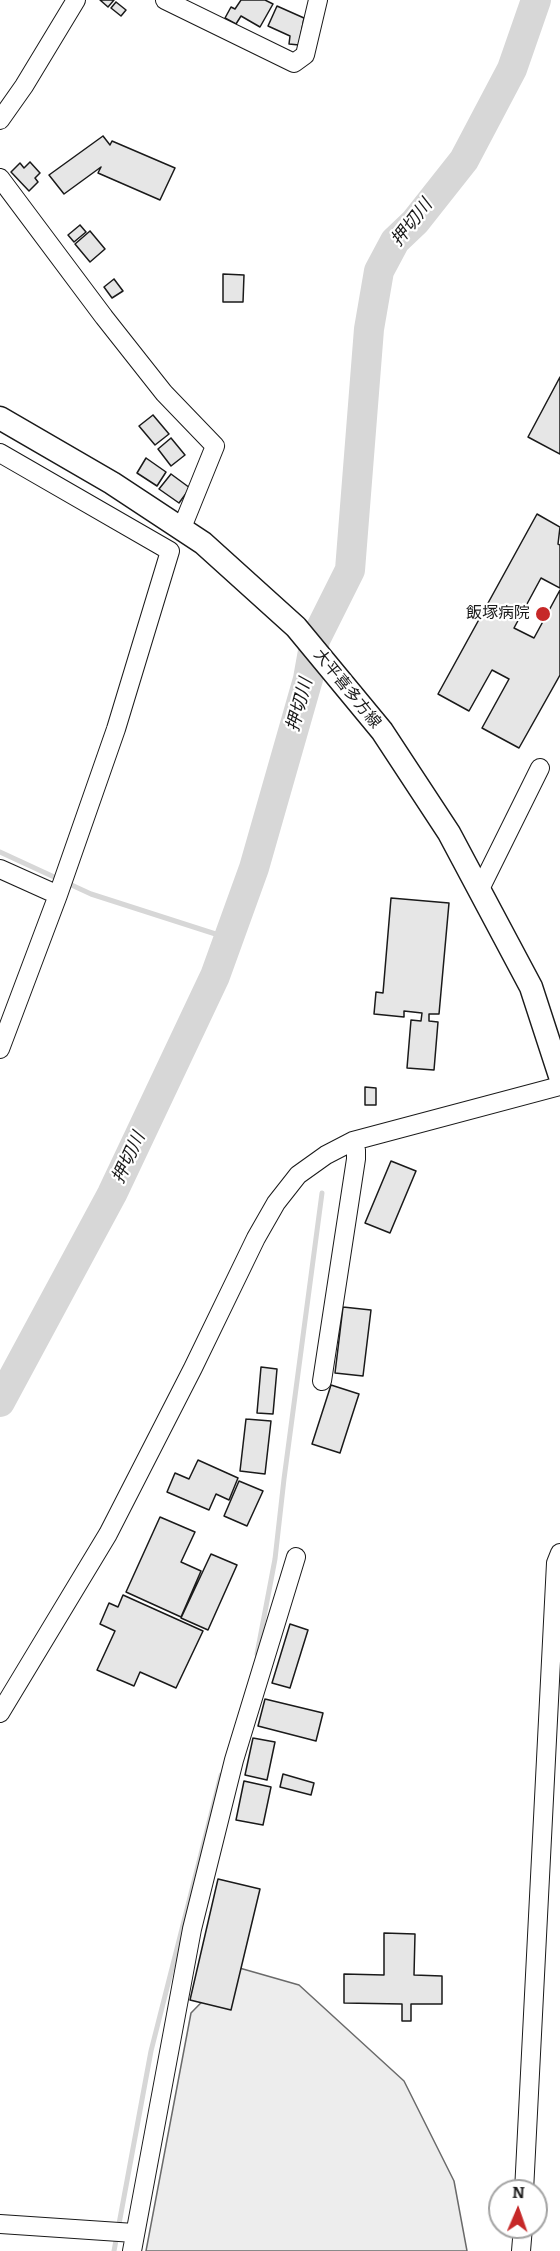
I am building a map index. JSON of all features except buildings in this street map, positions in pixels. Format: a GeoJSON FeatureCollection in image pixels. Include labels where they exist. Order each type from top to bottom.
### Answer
{"type":"FeatureCollection","features":[{"type":"Feature","properties":{"kind":"main road","name":"大平喜多方線"},"geometry":{"type":"LineString","coordinates":[[0,418],[112,483],[203,543],[296,627],[382,731],[449,833],[531,987],[560,1076]]}},
{"type":"Feature","properties":{"kind":"street"},"geometry":{"type":"LineString","coordinates":[[0,120],[24,86],[76,0]]}},
{"type":"Feature","properties":{"kind":"street"},"geometry":{"type":"LineString","coordinates":[[165,0],[294,63],[305,55],[318,0]]}},
{"type":"Feature","properties":{"kind":"street"},"geometry":{"type":"LineString","coordinates":[[0,178],[150,375],[215,446],[181,530]]}},
{"type":"Feature","properties":{"kind":"street"},"geometry":{"type":"LineString","coordinates":[[0,453],[170,551],[116,729],[58,895],[0,1048]]}},
{"type":"Feature","properties":{"kind":"street"},"geometry":{"type":"LineString","coordinates":[[480,889],[540,768]]}},
{"type":"Feature","properties":{"kind":"street"},"geometry":{"type":"LineString","coordinates":[[0,869],[58,895]]}},
{"type":"Feature","properties":{"kind":"street"},"geometry":{"type":"LineString","coordinates":[[0,1713],[108,1534],[256,1238],[276,1203],[298,1175],[326,1155],[353,1141],[560,1086]]}},
{"type":"Feature","properties":{"kind":"street"},"geometry":{"type":"LineString","coordinates":[[322,1381],[356,1159],[353,1141]]}},
{"type":"Feature","properties":{"kind":"street"},"geometry":{"type":"LineString","coordinates":[[525,2179],[556,1563],[560,1553]]}},
{"type":"Feature","properties":{"kind":"street"},"geometry":{"type":"LineString","coordinates":[[132,2251],[192,1929],[234,1760],[296,1557]]}},
{"type":"Feature","properties":{"kind":"street"},"geometry":{"type":"LineString","coordinates":[[0,2224],[134,2233]]}},
{"type":"Feature","properties":{"kind":"shaded area"},"geometry":{"type":"Polygon","coordinates":[[[236,1967],[299,1985],[404,2081],[454,2181],[467,2251],[146,2251],[191,2013],[236,1967]]]}},
{"type":"Feature","properties":{"kind":"waterway","name":"押切川"},"geometry":{"type":"LineString","coordinates":[[0,1402],[112,1194],[215,976],[254,868],[308,679],[315,640],[350,570],[369,329],[379,271],[395,241],[415,222],[464,160],[512,69],[536,0]]}},
{"type":"Feature","properties":{"kind":"waterway"},"geometry":{"type":"LineString","coordinates":[[0,852],[91,894],[228,938]]}},
{"type":"Feature","properties":{"kind":"waterway"},"geometry":{"type":"LineString","coordinates":[[257,1654],[275,1559],[322,1193]]}},
{"type":"Feature","properties":{"kind":"waterway"},"geometry":{"type":"LineString","coordinates":[[114,2251],[151,2051],[221,1775]]}},
{"type":"Feature","properties":{"kind":"place","name":"飯塚病院"},"geometry":{"type":"Point","coordinates":[543,614]}}]}
